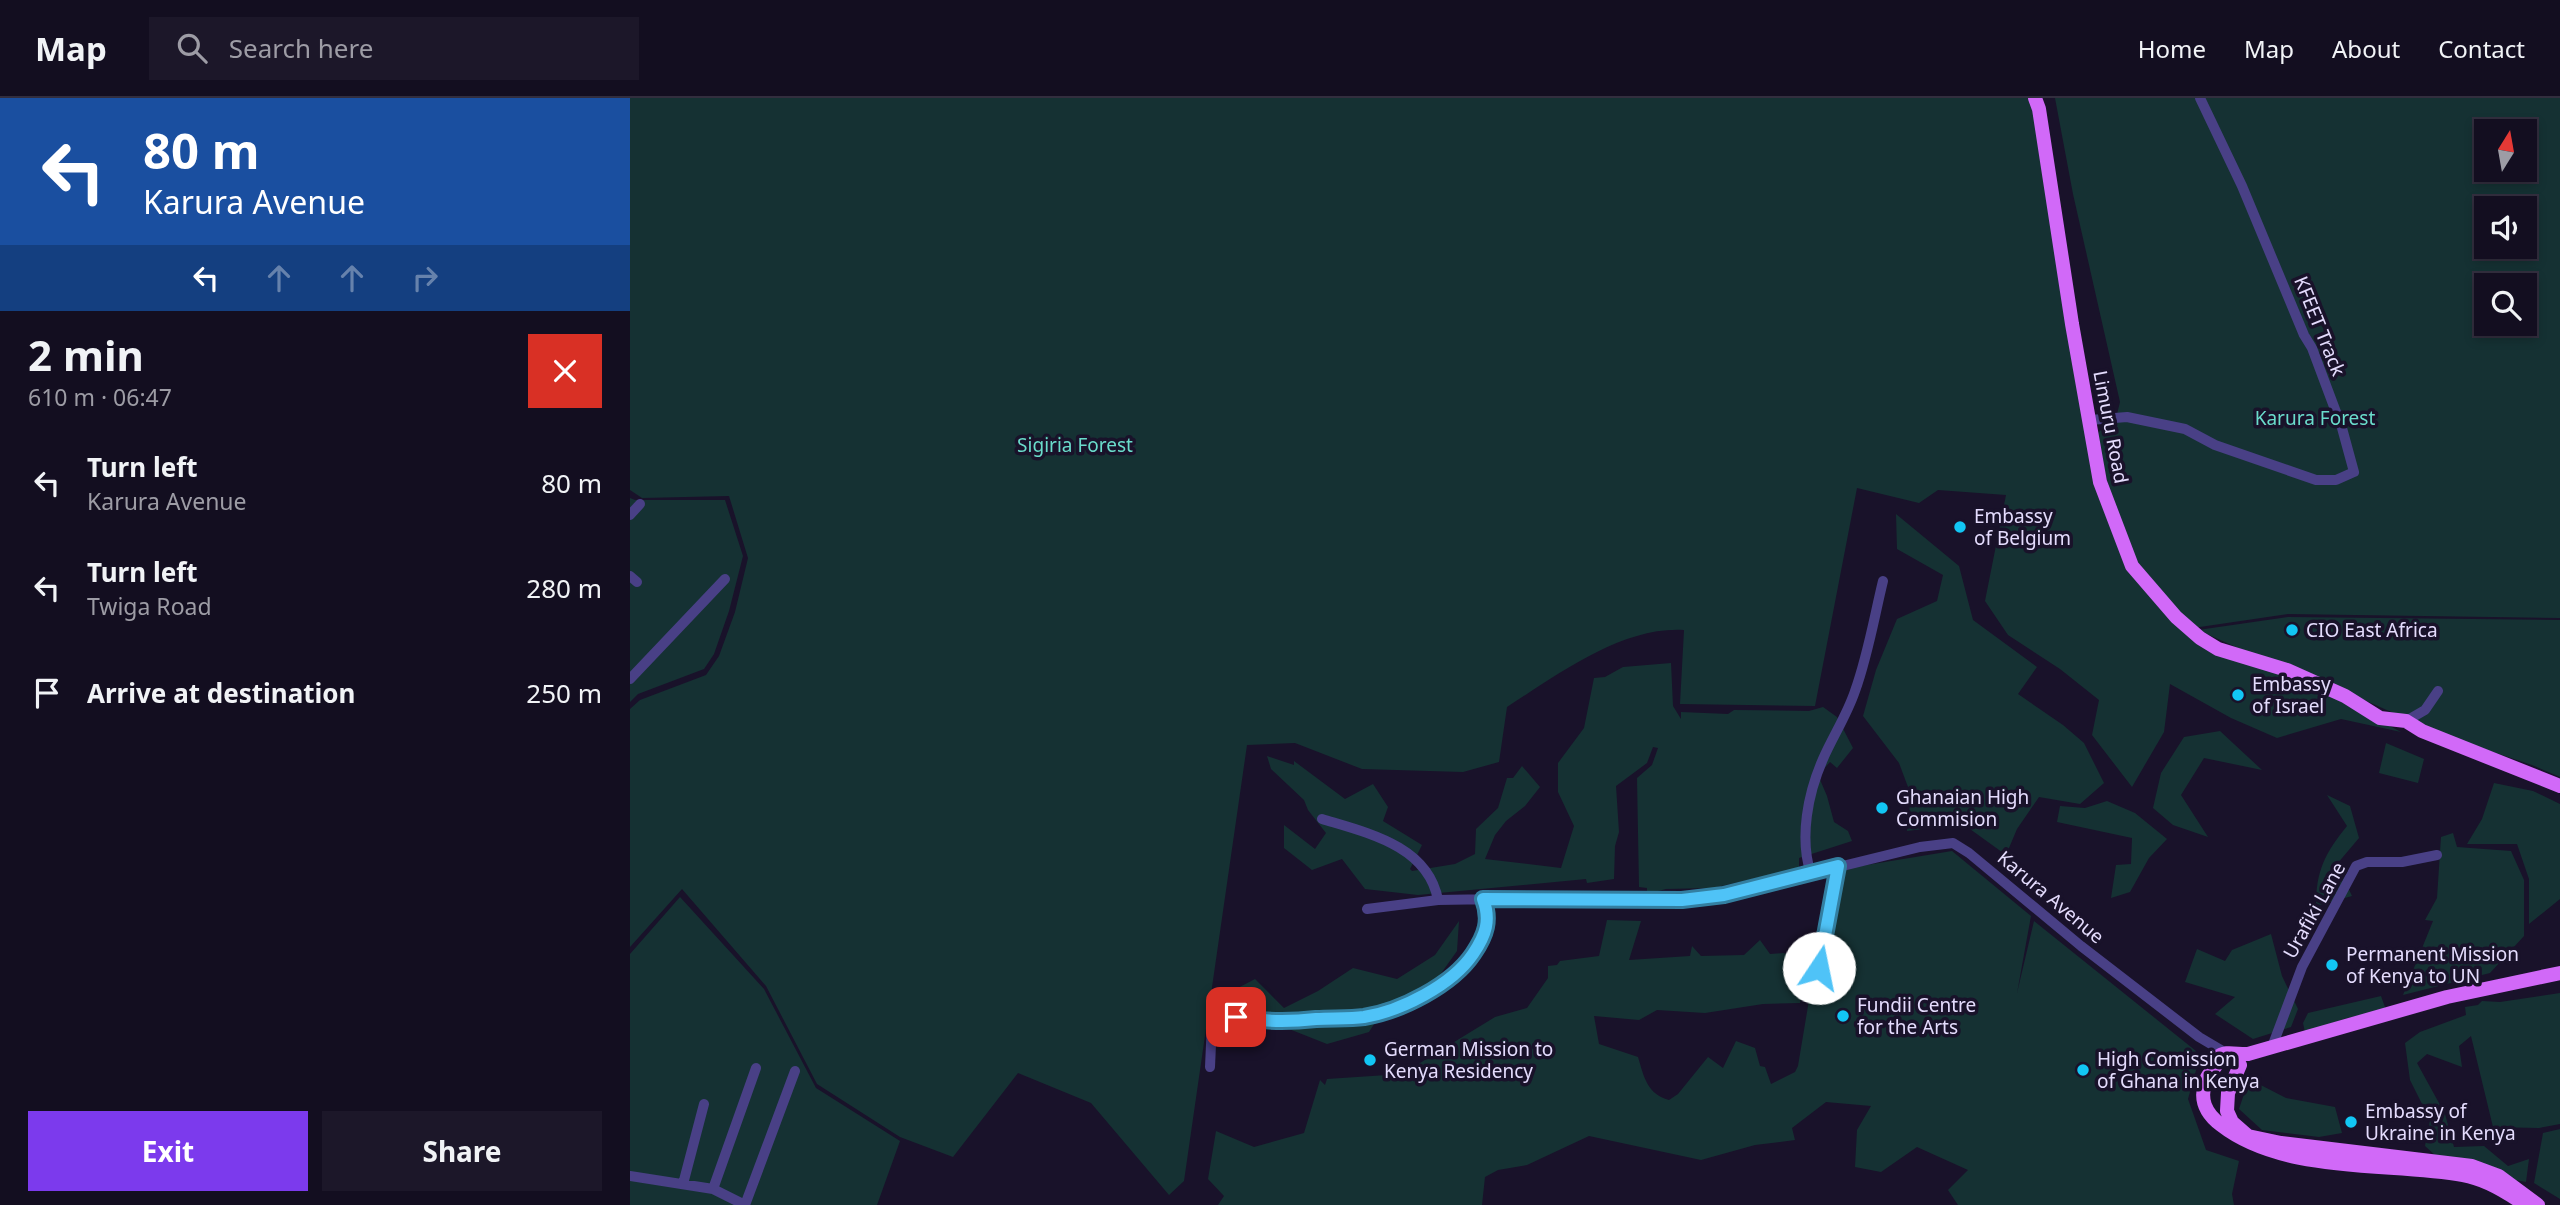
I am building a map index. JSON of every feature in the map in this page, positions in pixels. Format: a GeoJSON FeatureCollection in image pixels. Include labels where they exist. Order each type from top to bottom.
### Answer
{"type":"FeatureCollection","features":[{"type":"Feature","properties":{"kind":"main road","name":"Limuru Road"},"geometry":{"type":"LineString","coordinates":[[2035,98],[2039,109],[2074,337],[2100,482],[2132,566],[2176,617],[2200,638],[2218,649],[2287,670],[2345,696],[2380,718],[2406,721],[2422,731],[2560,786]]}},
{"type":"Feature","properties":{"kind":"main road"},"geometry":{"type":"LineString","coordinates":[[2525,1205],[2483,1181],[2464,1175],[2341,1163],[2272,1152],[2248,1143],[2217,1122],[2204,1106],[2203,1086],[2208,1074],[2248,1054],[2447,997],[2560,973]]}},
{"type":"Feature","properties":{"kind":"main road"},"geometry":{"type":"LineString","coordinates":[[2228,1063],[2263,1056],[2498,989],[2560,981]]}},
{"type":"Feature","properties":{"kind":"main road"},"geometry":{"type":"LineString","coordinates":[[2228,1063],[2227,1111],[2232,1122],[2248,1136],[2281,1143],[2472,1166],[2499,1176],[2538,1205]]}},
{"type":"Feature","properties":{"kind":"street","name":"KFEET Track"},"geometry":{"type":"LineString","coordinates":[[2091,420],[2127,417],[2185,429],[2215,445],[2316,480],[2336,480],[2354,472],[2342,428],[2312,348],[2200,98]]}},
{"type":"Feature","properties":{"kind":"street"},"geometry":{"type":"LineString","coordinates":[[630,515],[640,504]]}},
{"type":"Feature","properties":{"kind":"street"},"geometry":{"type":"LineString","coordinates":[[630,679],[724,579]]}},
{"type":"Feature","properties":{"kind":"street"},"geometry":{"type":"LineString","coordinates":[[1811,874],[1806,859],[1807,823],[1815,778],[1857,684],[1882,581]]}},
{"type":"Feature","properties":{"kind":"street"},"geometry":{"type":"LineString","coordinates":[[2406,721],[2425,710],[2438,691]]}},
{"type":"Feature","properties":{"kind":"street"},"geometry":{"type":"LineString","coordinates":[[1322,819],[1371,835],[1405,850],[1419,861],[1442,900]]}},
{"type":"Feature","properties":{"kind":"street","name":"Karura Avenue"},"geometry":{"type":"LineString","coordinates":[[1367,909],[1442,900],[1682,900],[1724,895],[1920,847],[1945,843],[1959,845],[2228,1063]]}},
{"type":"Feature","properties":{"kind":"street","name":"Urafiki Lane"},"geometry":{"type":"LineString","coordinates":[[2272,1047],[2302,967],[2356,866],[2367,862],[2402,862],[2437,855]]}},
{"type":"Feature","properties":{"kind":"street"},"geometry":{"type":"LineString","coordinates":[[1819,968],[1838,866]]}},
{"type":"Feature","properties":{"kind":"street"},"geometry":{"type":"LineString","coordinates":[[1210,1067],[1212,1022],[1217,1017],[1226,1015],[1264,1022],[1291,1023],[1366,1016],[1419,998],[1438,987],[1467,962],[1484,936],[1489,914],[1483,899]]}},
{"type":"Feature","properties":{"kind":"street"},"geometry":{"type":"LineString","coordinates":[[713,1189],[756,1068]]}},
{"type":"Feature","properties":{"kind":"street"},"geometry":{"type":"LineString","coordinates":[[630,1176],[713,1189],[745,1205],[795,1071]]}},
{"type":"Feature","properties":{"kind":"street"},"geometry":{"type":"LineString","coordinates":[[683,1184],[704,1104]]}},
{"type":"Feature","properties":{"kind":"green space","name":"Sigiria Forest"},"geometry":{"type":"Polygon","coordinates":[[[630,98],[2037,98],[2094,435],[2108,499],[2133,563],[2116,517],[2096,435],[2117,414],[2120,402],[2073,194],[2055,98],[2560,98],[2560,618],[2288,614],[2193,628],[2145,579],[2177,621],[2240,659],[2302,679],[2401,732],[2341,719],[2277,738],[2231,718],[2170,684],[2164,732],[2132,787],[2092,735],[2099,700],[2060,669],[2008,635],[1985,601],[2006,495],[1938,490],[1919,503],[1857,488],[1815,706],[1680,704],[1684,630],[1661,631],[1637,636],[1591,655],[1507,707],[1499,762],[1463,772],[1362,769],[1295,743],[1247,745],[1184,1181],[1169,1195],[1091,1103],[1018,1073],[953,1157],[900,1137],[817,1084],[766,986],[682,889],[630,947],[630,709],[640,700],[706,675],[719,656],[735,612],[748,558],[729,496],[642,498],[630,490],[630,98]]]}},
{"type":"Feature","properties":{"kind":"green space"},"geometry":{"type":"Polygon","coordinates":[[[630,498],[725,500],[743,556],[729,611],[714,654],[704,669],[638,694],[630,702],[630,498]]]}},
{"type":"Feature","properties":{"kind":"green space"},"geometry":{"type":"Polygon","coordinates":[[[1896,514],[1959,566],[1973,620],[2037,667],[2018,694],[2084,743],[2104,783],[2080,804],[2039,797],[2017,829],[2006,855],[1963,824],[1907,831],[1911,795],[1899,763],[1863,716],[1876,670],[1897,619],[1937,601],[1943,575],[1897,549],[1896,514]]]}},
{"type":"Feature","properties":{"kind":"green space"},"geometry":{"type":"Polygon","coordinates":[[[2288,617],[2560,620],[2560,777],[2445,736],[2288,666],[2247,652],[2198,630],[2288,617]]]}},
{"type":"Feature","properties":{"kind":"green space"},"geometry":{"type":"Polygon","coordinates":[[[1671,663],[1673,706],[1681,719],[1681,712],[1728,714],[1734,710],[1809,711],[1823,707],[1837,717],[1853,748],[1837,768],[1830,762],[1818,775],[1834,822],[1848,831],[1852,841],[1799,858],[1799,868],[1713,888],[1666,889],[1647,894],[1647,888],[1639,887],[1637,778],[1652,765],[1658,748],[1653,747],[1647,763],[1616,786],[1619,832],[1615,846],[1614,879],[1587,883],[1586,879],[1418,895],[1365,889],[1342,859],[1312,870],[1284,848],[1284,825],[1315,849],[1326,833],[1308,810],[1304,800],[1271,769],[1267,756],[1294,765],[1294,761],[1345,799],[1373,784],[1388,807],[1383,821],[1422,845],[1410,869],[1412,871],[1455,864],[1475,854],[1476,829],[1498,808],[1507,778],[1513,778],[1522,766],[1540,787],[1495,835],[1485,859],[1561,868],[1574,826],[1558,792],[1558,763],[1584,728],[1594,678],[1605,677],[1623,667],[1671,663]]]}},
{"type":"Feature","properties":{"kind":"green space"},"geometry":{"type":"Polygon","coordinates":[[[2220,731],[2262,770],[2204,758],[2181,795],[2208,837],[2173,825],[2153,808],[2161,773],[2184,737],[2220,731]]]}},
{"type":"Feature","properties":{"kind":"green space"},"geometry":{"type":"Polygon","coordinates":[[[2386,743],[2424,759],[2418,783],[2379,773],[2386,743]]]}},
{"type":"Feature","properties":{"kind":"green space"},"geometry":{"type":"Polygon","coordinates":[[[2494,783],[2533,791],[2560,804],[2560,899],[2529,924],[2529,879],[2517,844],[2467,844],[2482,819],[2494,783]]]}},
{"type":"Feature","properties":{"kind":"green space"},"geometry":{"type":"Polygon","coordinates":[[[2327,795],[2350,806],[2359,838],[2337,864],[2352,896],[2316,906],[2323,863],[2347,826],[2327,795]]]}},
{"type":"Feature","properties":{"kind":"green space"},"geometry":{"type":"Polygon","coordinates":[[[2107,801],[2135,813],[2167,839],[2149,858],[2130,892],[2111,898],[2116,865],[2131,864],[2132,838],[2057,822],[2060,806],[2085,808],[2107,801]]]}},
{"type":"Feature","properties":{"kind":"green space"},"geometry":{"type":"Polygon","coordinates":[[[2453,833],[2457,847],[2511,851],[2524,880],[2524,936],[2490,973],[2403,995],[2433,921],[2425,920],[2437,898],[2441,837],[2453,833]]]}},
{"type":"Feature","properties":{"kind":"green space"},"geometry":{"type":"Polygon","coordinates":[[[1952,851],[2031,916],[2017,993],[2034,921],[2196,1051],[2195,1054],[2200,1056],[2188,1099],[2206,1150],[2239,1161],[2232,1194],[2234,1205],[1958,1205],[1948,1190],[1968,1170],[1917,1147],[1881,1172],[1855,1167],[1857,1130],[1871,1106],[1826,1102],[1792,1128],[1795,1140],[1755,1145],[1701,1160],[1589,1136],[1527,1165],[1498,1170],[1485,1177],[1482,1205],[1218,1205],[1224,1196],[1208,1179],[1216,1131],[1254,1147],[1304,1133],[1320,1080],[1325,1085],[1327,1079],[1402,1074],[1495,1017],[1527,1008],[1548,978],[1548,966],[1557,965],[1560,961],[1599,956],[1607,920],[1641,921],[1629,960],[1690,956],[1692,946],[1701,956],[1744,955],[1760,940],[1770,954],[1783,953],[1815,960],[1830,871],[1952,851]],[[1814,970],[1800,1003],[1763,1004],[1705,1013],[1657,1010],[1639,1020],[1594,1016],[1599,1044],[1638,1057],[1651,1089],[1669,1100],[1678,1094],[1708,1057],[1723,1068],[1736,1041],[1755,1048],[1760,1066],[1765,1067],[1771,1084],[1795,1072],[1814,970]]]}},
{"type":"Feature","properties":{"kind":"green space"},"geometry":{"type":"Polygon","coordinates":[[[680,897],[764,989],[816,1088],[900,1141],[877,1205],[630,1205],[630,954],[680,897]]]}},
{"type":"Feature","properties":{"kind":"green space"},"geometry":{"type":"Polygon","coordinates":[[[1459,921],[1457,951],[1432,986],[1387,1004],[1369,1032],[1327,1044],[1289,1029],[1235,1019],[1232,991],[1255,979],[1284,1008],[1318,991],[1353,968],[1397,979],[1435,955],[1459,921]]]}},
{"type":"Feature","properties":{"kind":"green space"},"geometry":{"type":"Polygon","coordinates":[[[2271,934],[2282,976],[2298,1009],[2291,1027],[2253,1039],[2215,1014],[2235,997],[2185,982],[2197,949],[2225,961],[2232,950],[2271,934]]]}},
{"type":"Feature","properties":{"kind":"green space"},"geometry":{"type":"Polygon","coordinates":[[[2560,993],[2560,1124],[2539,1128],[2493,1127],[2471,1036],[2459,1046],[2462,1067],[2427,1054],[2417,1063],[2445,1114],[2454,1147],[2484,1146],[2508,1166],[2529,1159],[2526,1182],[2449,1168],[2425,1146],[2430,1120],[2410,1080],[2405,1043],[2420,1032],[2466,1015],[2465,1007],[2478,1005],[2482,1001],[2500,1002],[2560,993]]]}},
{"type":"Feature","properties":{"kind":"green space"},"geometry":{"type":"Polygon","coordinates":[[[2381,996],[2386,1010],[2347,1018],[2305,1032],[2303,1023],[2308,1013],[2381,996]]]}},
{"type":"Feature","properties":{"kind":"green space"},"geometry":{"type":"Polygon","coordinates":[[[2249,1079],[2286,1098],[2335,1107],[2342,1133],[2319,1137],[2262,1130],[2239,1109],[2249,1079]]]}},
{"type":"Feature","properties":{"kind":"green space"},"geometry":{"type":"Polygon","coordinates":[[[2560,1129],[2560,1199],[2534,1183],[2543,1133],[2560,1129]]]}},
{"type":"Feature","properties":{"kind":"place","name":"Embassy of Belgium"},"geometry":{"type":"Point","coordinates":[1960,527]}},
{"type":"Feature","properties":{"kind":"place","name":"CIO East Africa"},"geometry":{"type":"Point","coordinates":[2292,630]}},
{"type":"Feature","properties":{"kind":"place","name":"Embassy of Israel"},"geometry":{"type":"Point","coordinates":[2238,695]}},
{"type":"Feature","properties":{"kind":"place","name":"Ghanaian High Commision"},"geometry":{"type":"Point","coordinates":[1882,808]}},
{"type":"Feature","properties":{"kind":"place","name":"Permanent Mission of Kenya to UN"},"geometry":{"type":"Point","coordinates":[2332,965]}},
{"type":"Feature","properties":{"kind":"place","name":"Fundii Centre for the Arts"},"geometry":{"type":"Point","coordinates":[1843,1016]}},
{"type":"Feature","properties":{"kind":"place","name":"German Mission to Kenya Residency"},"geometry":{"type":"Point","coordinates":[1370,1060]}},
{"type":"Feature","properties":{"kind":"place","name":"High Comission of Ghana in Kenya"},"geometry":{"type":"Point","coordinates":[2083,1070]}},
{"type":"Feature","properties":{"kind":"place","name":"Embassy of Ukraine in Kenya"},"geometry":{"type":"Point","coordinates":[2351,1122]}},
{"type":"Feature","properties":{"kind":"route"},"geometry":{"type":"LineString","coordinates":[[1236,1017],[1291,1023],[1366,1016],[1419,998],[1459,972],[1477,948],[1484,936],[1489,914],[1483,899],[1682,900],[1724,895],[1838,866],[1819,968]]}},
{"type":"Feature","properties":{"kind":"park label","name":"Karura Forest"},"geometry":{"type":"Point","coordinates":[2315,418]}}]}
